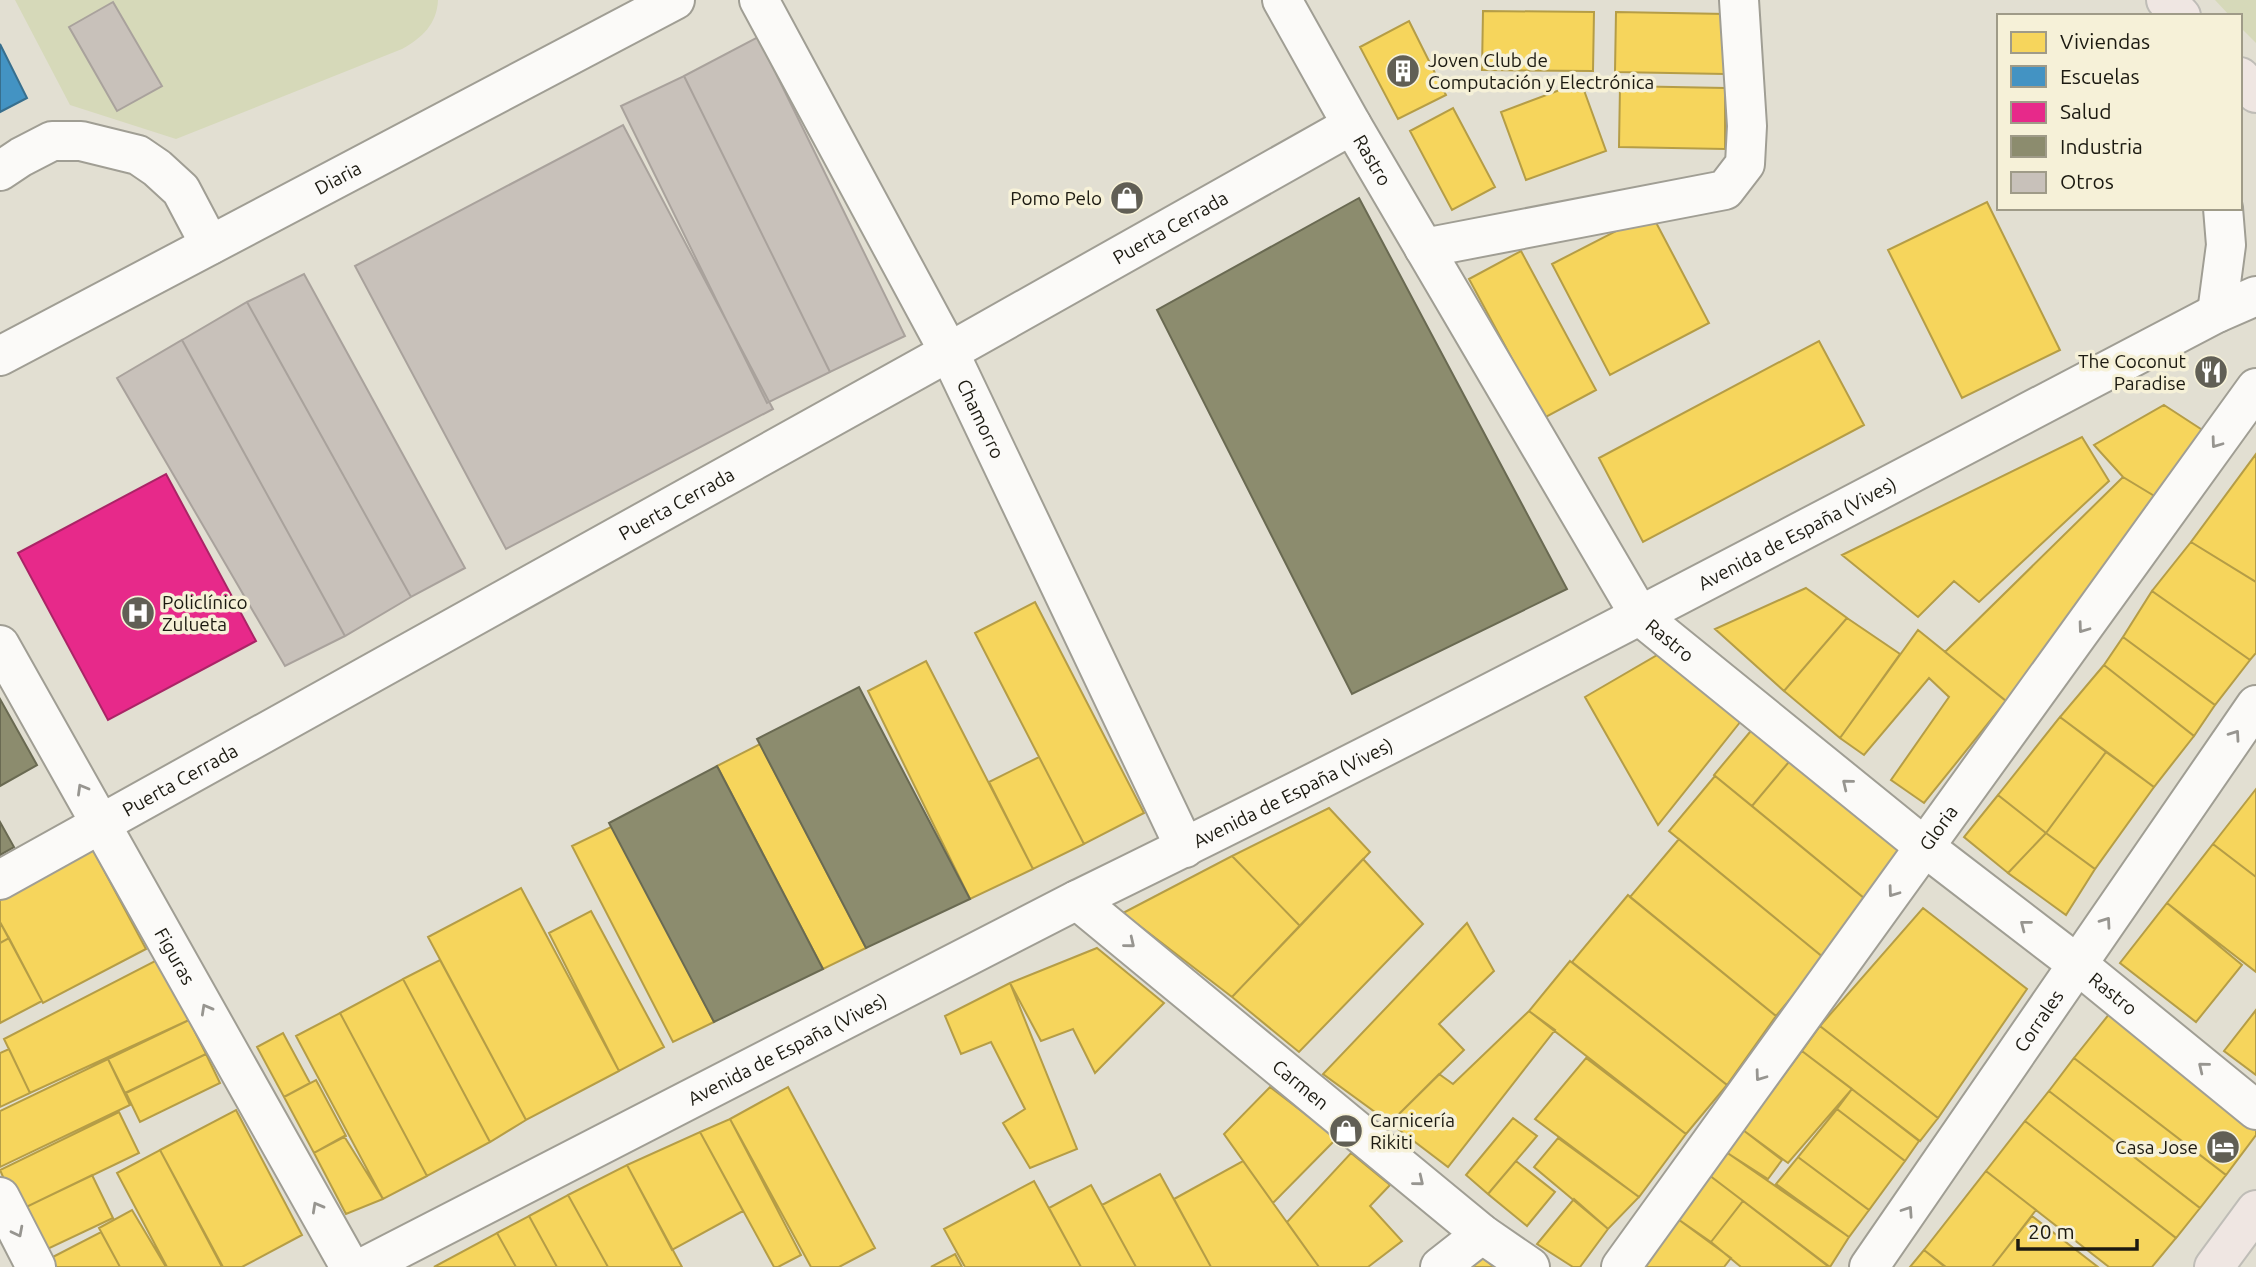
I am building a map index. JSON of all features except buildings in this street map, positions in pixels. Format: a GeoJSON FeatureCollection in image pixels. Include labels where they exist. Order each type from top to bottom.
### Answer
{"type":"FeatureCollection","features":[{"type":"Feature","properties":{"kind":"main road"},"geometry":{"type":"LineString","coordinates":[[2242,78],[2256,93]]}},
{"type":"Feature","properties":{"kind":"main road"},"geometry":{"type":"LineString","coordinates":[[2214,1267],[2256,1210]]}},
{"type":"Feature","properties":{"kind":"street","name":"Diaria"},"geometry":{"type":"LineString","coordinates":[[4,344],[210,245],[675,0]]}},
{"type":"Feature","properties":{"kind":"street","name":"Chamorro"},"geometry":{"type":"LineString","coordinates":[[760,0],[949,352],[1185,848]]}},
{"type":"Feature","properties":{"kind":"street","name":"Rastro"},"geometry":{"type":"LineString","coordinates":[[1282,0],[1352,125],[1640,616],[2256,1110]]}},
{"type":"Feature","properties":{"kind":"street"},"geometry":{"type":"LineString","coordinates":[[1424,248],[1725,190],[1745,164],[1747,126],[1739,0]]}},
{"type":"Feature","properties":{"kind":"street","name":"Puerta Cerrada"},"geometry":{"type":"LineString","coordinates":[[0,880],[1352,125]]}},
{"type":"Feature","properties":{"kind":"street"},"geometry":{"type":"LineString","coordinates":[[0,171],[52,141],[81,141],[138,155],[181,190],[210,245]]}},
{"type":"Feature","properties":{"kind":"street"},"geometry":{"type":"LineString","coordinates":[[2217,313],[2226,245],[2223,210]]}},
{"type":"Feature","properties":{"kind":"street","name":"Avenida de España (Vives)"},"geometry":{"type":"LineString","coordinates":[[2217,313],[2256,269]]}},
{"type":"Feature","properties":{"kind":"street","name":"Avenida de España (Vives)"},"geometry":{"type":"LineString","coordinates":[[364,1267],[1077,900],[1185,848],[1640,616],[2217,313],[2256,296]]}},
{"type":"Feature","properties":{"kind":"street","name":"Gloria"},"geometry":{"type":"LineString","coordinates":[[1621,1267],[2256,388]]}},
{"type":"Feature","properties":{"kind":"street","name":"Figuras"},"geometry":{"type":"LineString","coordinates":[[0,645],[350,1267]]}},
{"type":"Feature","properties":{"kind":"street","name":"Corrales"},"geometry":{"type":"LineString","coordinates":[[1869,1267],[2256,705]]}},
{"type":"Feature","properties":{"kind":"street","name":"Carmen"},"geometry":{"type":"LineString","coordinates":[[1077,900],[1482,1234],[1530,1267]]}},
{"type":"Feature","properties":{"kind":"street"},"geometry":{"type":"LineString","coordinates":[[0,1197],[36,1267]]}},
{"type":"Feature","properties":{"kind":"street"},"geometry":{"type":"LineString","coordinates":[[1440,1267],[1482,1234]]}},
{"type":"Feature","properties":{"kind":"green space"},"geometry":{"type":"Polygon","coordinates":[[[15,0],[438,0],[435,16],[427,29],[402,49],[176,139],[70,105],[15,0]]]}},
{"type":"Feature","properties":{"kind":"green space"},"geometry":{"type":"Polygon","coordinates":[[[2215,0],[2256,0],[2256,43],[2242,29],[2242,14],[2228,14],[2215,0]]]}},
{"type":"Feature","properties":{"kind":"place","name":"Joven Club de Computación y Electrónica"},"geometry":{"type":"Point","coordinates":[1403,71]}},
{"type":"Feature","properties":{"kind":"place","name":"Pomo Pelo"},"geometry":{"type":"Point","coordinates":[1127,198]}},
{"type":"Feature","properties":{"kind":"place","name":"The Coconut Paradise"},"geometry":{"type":"Point","coordinates":[2211,372]}},
{"type":"Feature","properties":{"kind":"place","name":"Policlínico Zulueta"},"geometry":{"type":"Point","coordinates":[138,613]}},
{"type":"Feature","properties":{"kind":"place","name":"Carnicería Rikiti"},"geometry":{"type":"Point","coordinates":[1346,1131]}},
{"type":"Feature","properties":{"kind":"place","name":"Casa Jose"},"geometry":{"type":"Point","coordinates":[2223,1147]}}]}
